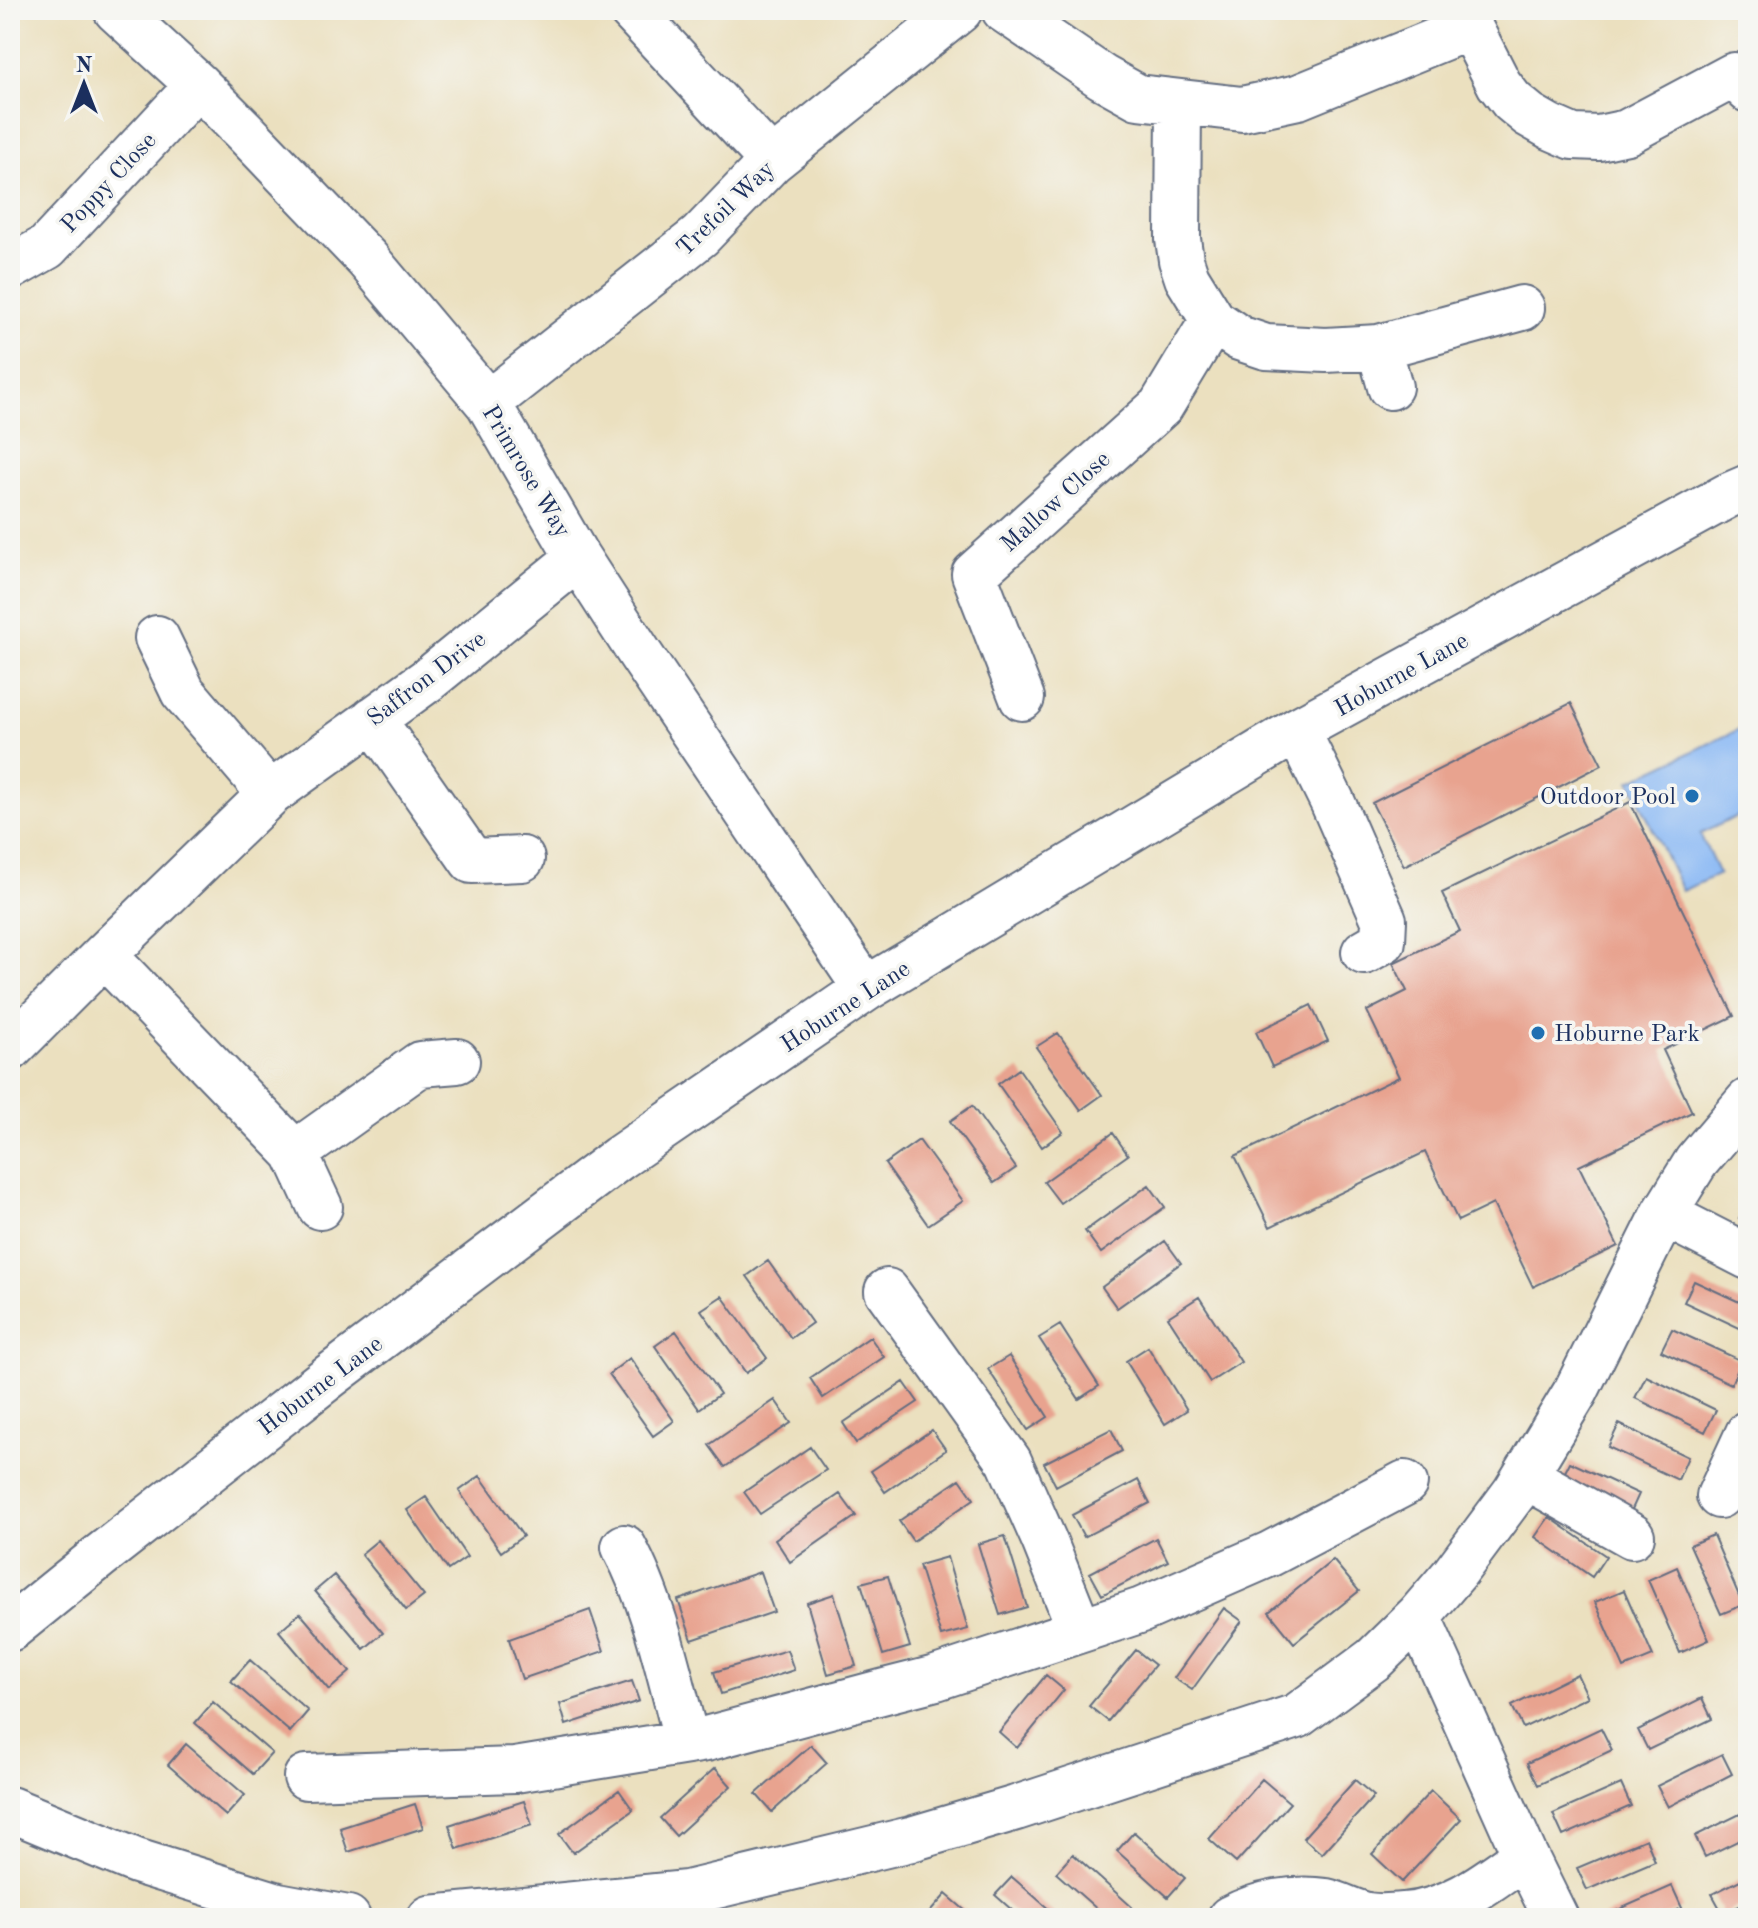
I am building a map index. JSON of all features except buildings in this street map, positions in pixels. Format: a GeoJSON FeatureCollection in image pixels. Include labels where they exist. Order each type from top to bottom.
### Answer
{"type":"FeatureCollection","features":[{"type":"Feature","properties":{"kind":"street","name":"Primrose Way"},"geometry":{"type":"LineString","coordinates":[[116,10],[198,85],[367,259],[488,403],[578,558],[866,989]]}},
{"type":"Feature","properties":{"kind":"street"},"geometry":{"type":"LineString","coordinates":[[631,10],[772,161]]}},
{"type":"Feature","properties":{"kind":"street","name":"Trefoil Way"},"geometry":{"type":"LineString","coordinates":[[488,403],[700,236],[772,161],[960,10]]}},
{"type":"Feature","properties":{"kind":"street"},"geometry":{"type":"LineString","coordinates":[[1004,10],[1102,77],[1138,97],[1242,109],[1298,97],[1468,19],[1499,84],[1512,101],[1529,115],[1573,137],[1599,138],[1627,132],[1734,75],[1748,90]]}},
{"type":"Feature","properties":{"kind":"street","name":"Poppy Close"},"geometry":{"type":"LineString","coordinates":[[10,268],[47,247],[198,85]]}},
{"type":"Feature","properties":{"kind":"street"},"geometry":{"type":"LineString","coordinates":[[1179,102],[1178,239],[1181,260],[1187,278],[1213,320],[1239,338],[1266,347],[1326,350],[1385,367],[1522,308]]}},
{"type":"Feature","properties":{"kind":"street","name":"Mallow Close"},"geometry":{"type":"LineString","coordinates":[[1022,698],[974,574],[1161,406],[1213,320]]}},
{"type":"Feature","properties":{"kind":"street","name":"Hoburne Lane"},"geometry":{"type":"LineString","coordinates":[[10,1629],[306,1395],[619,1158],[866,989],[1297,730],[1748,487]]}},
{"type":"Feature","properties":{"kind":"street","name":"Saffron Drive"},"geometry":{"type":"LineString","coordinates":[[10,1049],[270,794],[429,679],[578,558]]}},
{"type":"Feature","properties":{"kind":"street"},"geometry":{"type":"LineString","coordinates":[[157,638],[183,692],[270,794]]}},
{"type":"Feature","properties":{"kind":"street"},"geometry":{"type":"LineString","coordinates":[[373,719],[472,861],[522,859]]}},
{"type":"Feature","properties":{"kind":"street"},"geometry":{"type":"LineString","coordinates":[[1297,730],[1384,920],[1383,941],[1364,952]]}},
{"type":"Feature","properties":{"kind":"street"},"geometry":{"type":"LineString","coordinates":[[104,955],[295,1153],[320,1207]]}},
{"type":"Feature","properties":{"kind":"street"},"geometry":{"type":"LineString","coordinates":[[295,1153],[420,1064],[457,1061]]}},
{"type":"Feature","properties":{"kind":"street"},"geometry":{"type":"LineString","coordinates":[[431,1918],[687,1893],[911,1839],[1297,1716],[1374,1659],[1418,1616],[1454,1574],[1515,1492],[1576,1391],[1664,1214],[1696,1162],[1748,1101]]}},
{"type":"Feature","properties":{"kind":"street"},"geometry":{"type":"LineString","coordinates":[[1664,1214],[1748,1257]]}},
{"type":"Feature","properties":{"kind":"street"},"geometry":{"type":"LineString","coordinates":[[887,1291],[1009,1461],[1080,1630]]}},
{"type":"Feature","properties":{"kind":"street"},"geometry":{"type":"LineString","coordinates":[[1719,1496],[1748,1433]]}},
{"type":"Feature","properties":{"kind":"street"},"geometry":{"type":"LineString","coordinates":[[1525,1476],[1632,1536]]}},
{"type":"Feature","properties":{"kind":"street"},"geometry":{"type":"LineString","coordinates":[[306,1777],[515,1770],[687,1742],[936,1678],[1142,1610],[1270,1554],[1405,1483]]}},
{"type":"Feature","properties":{"kind":"street"},"geometry":{"type":"LineString","coordinates":[[624,1547],[637,1573],[653,1621],[687,1742]]}},
{"type":"Feature","properties":{"kind":"street"},"geometry":{"type":"LineString","coordinates":[[1418,1616],[1556,1918]]}},
{"type":"Feature","properties":{"kind":"street"},"geometry":{"type":"LineString","coordinates":[[10,1809],[136,1861],[278,1905],[348,1918]]}},
{"type":"Feature","properties":{"kind":"street"},"geometry":{"type":"LineString","coordinates":[[1230,1918],[1284,1899],[1326,1901],[1369,1915],[1421,1915],[1447,1905],[1525,1855]]}},
{"type":"Feature","properties":{"kind":"water","name":"Outdoor Pool"},"geometry":{"type":"Polygon","coordinates":[[[1748,725],[1748,811],[1700,834],[1719,874],[1682,891],[1630,781],[1748,725]]]}},
{"type":"Feature","properties":{"kind":"place","name":"Outdoor Pool"},"geometry":{"type":"Point","coordinates":[1692,796]}},
{"type":"Feature","properties":{"kind":"place","name":"Hoburne Park"},"geometry":{"type":"Point","coordinates":[1538,1033]}}]}
